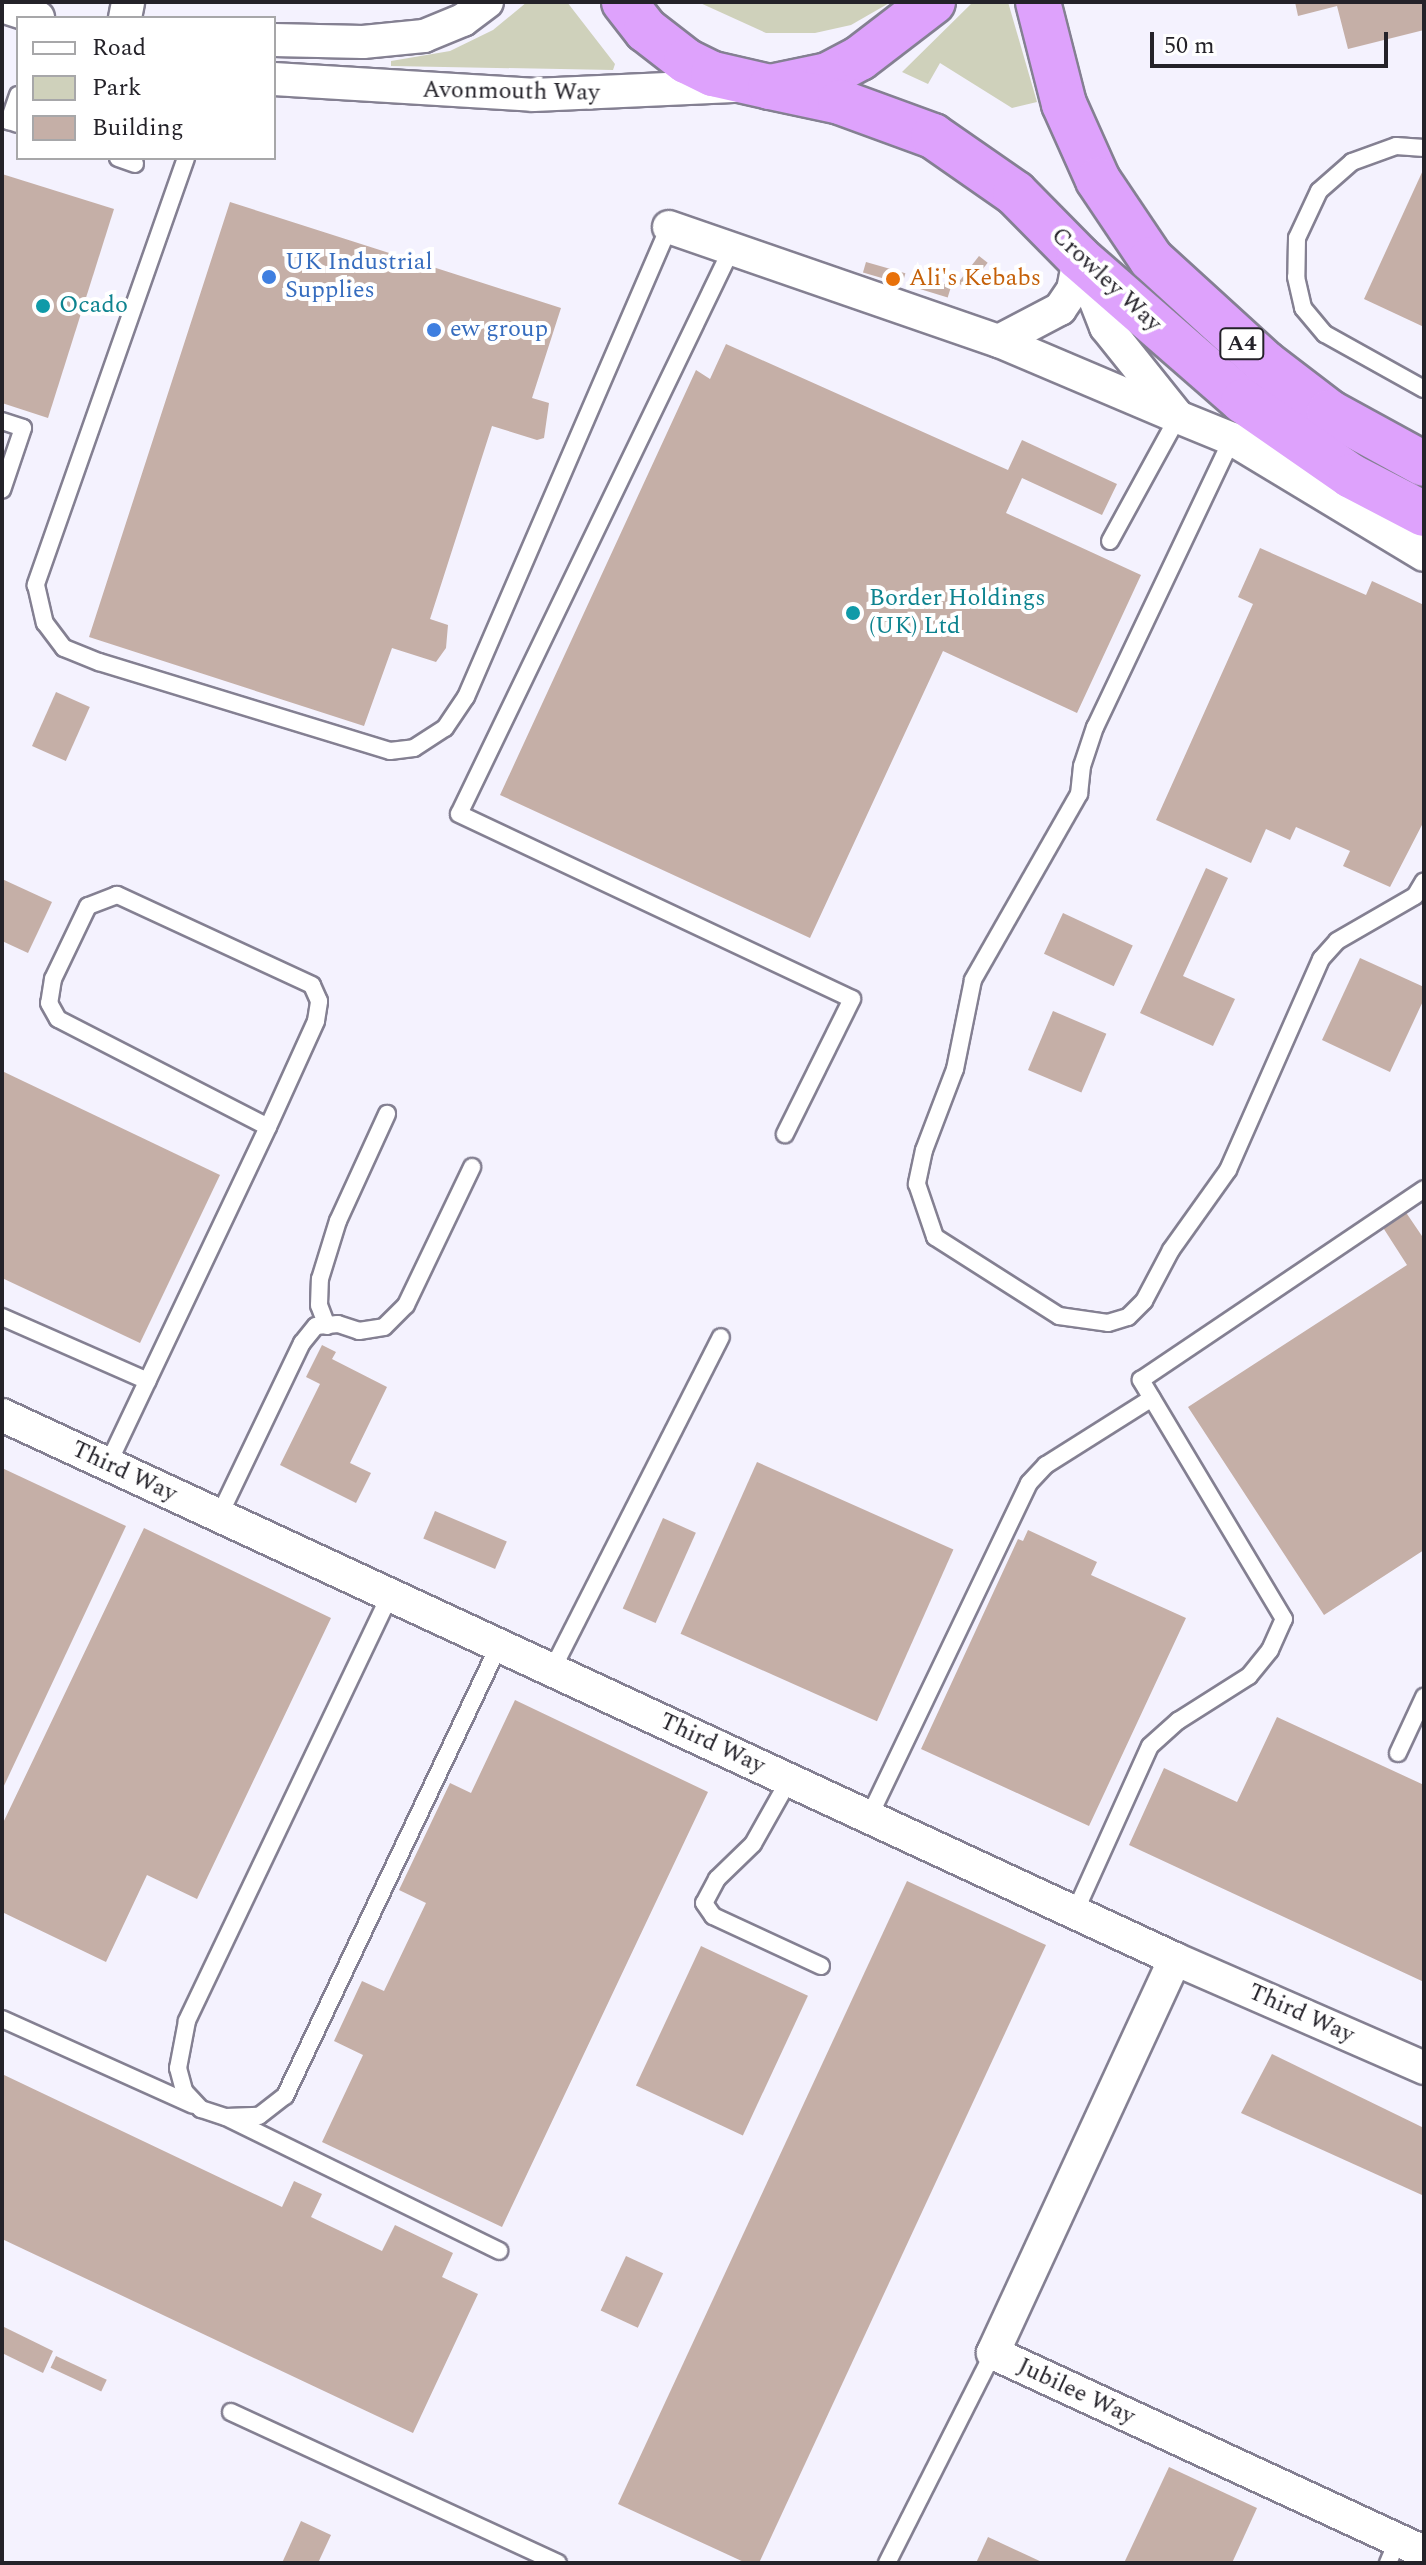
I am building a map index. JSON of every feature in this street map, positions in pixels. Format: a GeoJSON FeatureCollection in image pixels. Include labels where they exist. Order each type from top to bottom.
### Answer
{"type":"FeatureCollection","features":[{"type":"Feature","properties":{"kind":"highway","name":"Crowley Way"},"geometry":{"type":"LineString","coordinates":[[624,2],[646,30],[686,61],[759,86],[840,102],[933,136],[1015,193],[1079,258],[1243,401],[1351,476],[1424,514]]}},
{"type":"Feature","properties":{"kind":"highway"},"geometry":{"type":"LineString","coordinates":[[759,86],[828,75],[860,58],[933,2]]}},
{"type":"Feature","properties":{"kind":"highway","name":"Crowley Way"},"geometry":{"type":"LineString","coordinates":[[1038,2],[1064,104],[1098,180],[1151,259],[1196,304],[1297,388],[1329,412],[1424,464]]}},
{"type":"Feature","properties":{"kind":"street"},"geometry":{"type":"LineString","coordinates":[[276,40],[363,42],[424,36],[463,20],[487,2]]}},
{"type":"Feature","properties":{"kind":"street"},"geometry":{"type":"LineString","coordinates":[[2,6],[32,16]]}},
{"type":"Feature","properties":{"kind":"street","name":"Avonmouth Way"},"geometry":{"type":"LineString","coordinates":[[276,79],[533,95],[759,86]]}},
{"type":"Feature","properties":{"kind":"street"},"geometry":{"type":"LineString","coordinates":[[669,227],[999,341],[1232,439],[1424,555]]}},
{"type":"Feature","properties":{"kind":"street"},"geometry":{"type":"LineString","coordinates":[[999,341],[1060,309],[1073,290],[1079,258]]}},
{"type":"Feature","properties":{"kind":"street"},"geometry":{"type":"LineString","coordinates":[[1079,258],[1106,327],[1178,417]]}},
{"type":"Feature","properties":{"kind":"street","name":"Third Way"},"geometry":{"type":"LineString","coordinates":[[2,1415],[1175,1959],[1424,2068]]}},
{"type":"Feature","properties":{"kind":"street","name":"Jubilee Way"},"geometry":{"type":"LineString","coordinates":[[1175,1959],[993,2353],[1403,2552]]}},
{"type":"Feature","properties":{"kind":"lane"},"geometry":{"type":"LineString","coordinates":[[16,101],[9,121],[16,123]]}},
{"type":"Feature","properties":{"kind":"lane"},"geometry":{"type":"LineString","coordinates":[[1424,148],[1396,146],[1352,162],[1319,191],[1297,238],[1296,277],[1303,308],[1325,334],[1424,389]]}},
{"type":"Feature","properties":{"kind":"lane"},"geometry":{"type":"LineString","coordinates":[[124,160],[135,164]]}},
{"type":"Feature","properties":{"kind":"lane"},"geometry":{"type":"LineString","coordinates":[[185,160],[36,585],[45,623],[64,648],[99,662],[390,751],[414,748],[445,728],[466,697],[669,227]]}},
{"type":"Feature","properties":{"kind":"lane"},"geometry":{"type":"LineString","coordinates":[[732,248],[459,814],[852,999],[785,1134]]}},
{"type":"Feature","properties":{"kind":"lane"},"geometry":{"type":"LineString","coordinates":[[1110,541],[1178,417]]}},
{"type":"Feature","properties":{"kind":"lane"},"geometry":{"type":"LineString","coordinates":[[2,421],[23,428],[2,490]]}},
{"type":"Feature","properties":{"kind":"lane"},"geometry":{"type":"LineString","coordinates":[[1232,439],[1095,727],[1082,766],[1079,794],[973,980],[955,1069],[924,1150],[917,1184],[935,1237],[1059,1316],[1108,1323],[1128,1317],[1144,1301],[1171,1250],[1228,1170],[1321,959],[1337,941],[1415,896],[1424,881]]}},
{"type":"Feature","properties":{"kind":"lane"},"geometry":{"type":"LineString","coordinates":[[108,1464],[268,1127],[316,1021],[319,1001],[312,985],[117,895],[88,906],[53,979],[49,1003],[58,1019],[268,1127]]}},
{"type":"Feature","properties":{"kind":"lane"},"geometry":{"type":"LineString","coordinates":[[327,1326],[319,1305],[320,1279],[338,1221],[387,1114]]}},
{"type":"Feature","properties":{"kind":"lane"},"geometry":{"type":"LineString","coordinates":[[219,1516],[302,1343],[316,1326],[359,1331],[384,1327],[406,1305],[472,1167]]}},
{"type":"Feature","properties":{"kind":"lane"},"geometry":{"type":"LineString","coordinates":[[1075,1912],[1150,1746],[1178,1721],[1249,1676],[1270,1650],[1284,1619],[1141,1380],[1424,1189]]}},
{"type":"Feature","properties":{"kind":"lane"},"geometry":{"type":"LineString","coordinates":[[2,1317],[148,1381]]}},
{"type":"Feature","properties":{"kind":"lane"},"geometry":{"type":"LineString","coordinates":[[552,1670],[721,1337]]}},
{"type":"Feature","properties":{"kind":"lane"},"geometry":{"type":"LineString","coordinates":[[869,1817],[1029,1483],[1046,1465],[1152,1398]]}},
{"type":"Feature","properties":{"kind":"lane"},"geometry":{"type":"LineString","coordinates":[[201,2109],[184,2091],[178,2068],[187,2021],[390,1595]]}},
{"type":"Feature","properties":{"kind":"lane"},"geometry":{"type":"LineString","coordinates":[[226,2117],[259,2116],[285,2096],[499,1645]]}},
{"type":"Feature","properties":{"kind":"lane"},"geometry":{"type":"LineString","coordinates":[[1398,1753],[1424,1697]]}},
{"type":"Feature","properties":{"kind":"lane"},"geometry":{"type":"LineString","coordinates":[[789,1780],[753,1844],[717,1879],[704,1903],[713,1916],[821,1966]]}},
{"type":"Feature","properties":{"kind":"lane"},"geometry":{"type":"LineString","coordinates":[[2,2019],[201,2109],[226,2117],[499,2251]]}},
{"type":"Feature","properties":{"kind":"lane"},"geometry":{"type":"LineString","coordinates":[[887,2563],[993,2353]]}},
{"type":"Feature","properties":{"kind":"lane"},"geometry":{"type":"LineString","coordinates":[[231,2412],[558,2563]]}},
{"type":"Feature","properties":{"kind":"green space"},"geometry":{"type":"Polygon","coordinates":[[[527,2],[567,2],[615,64],[613,70],[391,66],[391,61],[450,51],[493,30],[527,2]]]}},
{"type":"Feature","properties":{"kind":"green space"},"geometry":{"type":"Polygon","coordinates":[[[698,2],[891,2],[851,25],[815,33],[766,33],[698,2]]]}},
{"type":"Feature","properties":{"kind":"green space"},"geometry":{"type":"Polygon","coordinates":[[[973,2],[1008,2],[1037,102],[1012,108],[940,63],[928,84],[902,72],[973,2]]]}},
{"type":"Feature","properties":{"kind":"building"},"geometry":{"type":"Polygon","coordinates":[[[1295,2],[1424,2],[1424,30],[1348,49],[1337,6],[1298,16],[1295,2]]]}},
{"type":"Feature","properties":{"kind":"building"},"geometry":{"type":"Polygon","coordinates":[[[1424,168],[1424,327],[1364,299],[1424,168]]]}},
{"type":"Feature","properties":{"kind":"building","name":"Ocado"},"geometry":{"type":"Polygon","coordinates":[[[2,174],[114,209],[48,418],[2,403],[2,174]]]}},
{"type":"Feature","properties":{"kind":"building"},"geometry":{"type":"Polygon","coordinates":[[[230,202],[561,308],[532,398],[549,403],[544,438],[537,440],[492,426],[430,619],[448,625],[446,648],[436,662],[392,648],[364,726],[89,637],[230,202]]]}},
{"type":"Feature","properties":{"kind":"building"},"geometry":{"type":"Polygon","coordinates":[[[979,256],[988,263],[967,290],[958,283],[979,256]]]}},
{"type":"Feature","properties":{"kind":"building","name":"Ali's Kebabs"},"geometry":{"type":"Polygon","coordinates":[[[866,262],[905,273],[902,284],[863,273],[866,262]]]}},
{"type":"Feature","properties":{"kind":"building"},"geometry":{"type":"Polygon","coordinates":[[[912,274],[951,286],[948,297],[908,285],[912,274]]]}},
{"type":"Feature","properties":{"kind":"building","name":"Border Holdings (UK) Ltd"},"geometry":{"type":"Polygon","coordinates":[[[726,344],[1008,470],[1022,440],[1117,484],[1102,515],[1022,478],[1006,513],[1141,575],[1077,713],[943,651],[810,938],[500,795],[696,370],[710,379],[726,344]]]}},
{"type":"Feature","properties":{"kind":"building"},"geometry":{"type":"Polygon","coordinates":[[[1260,548],[1366,595],[1372,581],[1424,605],[1424,821],[1390,887],[1343,866],[1350,851],[1296,827],[1290,840],[1266,829],[1251,863],[1156,820],[1253,604],[1238,597],[1260,548]]]}},
{"type":"Feature","properties":{"kind":"building"},"geometry":{"type":"Polygon","coordinates":[[[56,692],[90,707],[66,761],[32,746],[56,692]]]}},
{"type":"Feature","properties":{"kind":"building"},"geometry":{"type":"Polygon","coordinates":[[[1206,868],[1228,878],[1183,976],[1235,999],[1213,1046],[1140,1013],[1206,868]]]}},
{"type":"Feature","properties":{"kind":"building"},"geometry":{"type":"Polygon","coordinates":[[[2,879],[52,902],[28,953],[2,941],[2,879]]]}},
{"type":"Feature","properties":{"kind":"building"},"geometry":{"type":"Polygon","coordinates":[[[1063,913],[1133,946],[1114,986],[1044,954],[1063,913]]]}},
{"type":"Feature","properties":{"kind":"building"},"geometry":{"type":"Polygon","coordinates":[[[1360,958],[1424,987],[1424,999],[1390,1072],[1322,1040],[1360,958]]]}},
{"type":"Feature","properties":{"kind":"building"},"geometry":{"type":"Polygon","coordinates":[[[1053,1011],[1106,1034],[1081,1093],[1028,1070],[1053,1011]]]}},
{"type":"Feature","properties":{"kind":"building"},"geometry":{"type":"Polygon","coordinates":[[[2,1071],[220,1175],[140,1343],[2,1278],[2,1071]]]}},
{"type":"Feature","properties":{"kind":"building"},"geometry":{"type":"Polygon","coordinates":[[[1405,1211],[1424,1239],[1424,1550],[1324,1615],[1188,1407],[1407,1265],[1382,1226],[1405,1211]]]}},
{"type":"Feature","properties":{"kind":"building"},"geometry":{"type":"Polygon","coordinates":[[[322,1345],[336,1352],[332,1359],[387,1387],[350,1463],[371,1473],[356,1503],[280,1465],[320,1384],[306,1377],[322,1345]]]}},
{"type":"Feature","properties":{"kind":"building"},"geometry":{"type":"Polygon","coordinates":[[[757,1462],[953,1549],[877,1721],[681,1634],[757,1462]]]}},
{"type":"Feature","properties":{"kind":"building"},"geometry":{"type":"Polygon","coordinates":[[[2,1468],[126,1526],[2,1790],[2,1468]]]}},
{"type":"Feature","properties":{"kind":"building"},"geometry":{"type":"Polygon","coordinates":[[[435,1511],[507,1541],[495,1569],[423,1539],[435,1511]]]}},
{"type":"Feature","properties":{"kind":"building"},"geometry":{"type":"Polygon","coordinates":[[[663,1518],[696,1533],[656,1623],[623,1608],[663,1518]]]}},
{"type":"Feature","properties":{"kind":"building"},"geometry":{"type":"Polygon","coordinates":[[[144,1528],[331,1618],[197,1899],[147,1875],[106,1962],[2,1912],[2,1825],[144,1528]]]}},
{"type":"Feature","properties":{"kind":"building"},"geometry":{"type":"Polygon","coordinates":[[[1028,1530],[1097,1562],[1091,1575],[1186,1618],[1089,1826],[921,1749],[1018,1539],[1023,1541],[1028,1530]]]}},
{"type":"Feature","properties":{"kind":"building"},"geometry":{"type":"Polygon","coordinates":[[[515,1700],[708,1792],[502,2227],[322,2142],[363,2055],[334,2041],[362,1981],[384,1991],[426,1903],[399,1890],[450,1783],[471,1793],[515,1700]]]}},
{"type":"Feature","properties":{"kind":"building"},"geometry":{"type":"Polygon","coordinates":[[[1277,1717],[1424,1785],[1424,1982],[1129,1845],[1164,1768],[1237,1802],[1277,1717]]]}},
{"type":"Feature","properties":{"kind":"building"},"geometry":{"type":"Polygon","coordinates":[[[907,1881],[1046,1945],[759,2563],[746,2563],[618,2504],[907,1881]]]}},
{"type":"Feature","properties":{"kind":"building"},"geometry":{"type":"Polygon","coordinates":[[[701,1946],[808,1996],[743,2135],[636,2086],[701,1946]]]}},
{"type":"Feature","properties":{"kind":"building"},"geometry":{"type":"Polygon","coordinates":[[[1272,2054],[1424,2128],[1422,2195],[1241,2113],[1272,2054]]]}},
{"type":"Feature","properties":{"kind":"building"},"geometry":{"type":"Polygon","coordinates":[[[2,2074],[282,2207],[294,2181],[322,2194],[311,2217],[382,2251],[395,2225],[453,2253],[442,2277],[478,2294],[413,2433],[2,2239],[2,2074]]]}},
{"type":"Feature","properties":{"kind":"building"},"geometry":{"type":"Polygon","coordinates":[[[626,2256],[663,2273],[638,2328],[601,2310],[626,2256]]]}},
{"type":"Feature","properties":{"kind":"building"},"geometry":{"type":"Polygon","coordinates":[[[2,2326],[53,2351],[43,2373],[2,2353],[2,2326]]]}},
{"type":"Feature","properties":{"kind":"building"},"geometry":{"type":"Polygon","coordinates":[[[56,2356],[107,2380],[101,2391],[51,2368],[56,2356]]]}},
{"type":"Feature","properties":{"kind":"building"},"geometry":{"type":"Polygon","coordinates":[[[1169,2467],[1257,2508],[1232,2563],[1124,2563],[1169,2467]]]}},
{"type":"Feature","properties":{"kind":"building"},"geometry":{"type":"Polygon","coordinates":[[[301,2521],[331,2535],[318,2563],[282,2563],[301,2521]]]}},
{"type":"Feature","properties":{"kind":"building"},"geometry":{"type":"Polygon","coordinates":[[[988,2537],[1044,2563],[976,2563],[988,2537]]]}},
{"type":"Feature","properties":{"kind":"place","name":"UK Industrial Supplies"},"geometry":{"type":"Point","coordinates":[269,277]}},
{"type":"Feature","properties":{"kind":"place","name":"Ali's Kebabs"},"geometry":{"type":"Point","coordinates":[893,279]}},
{"type":"Feature","properties":{"kind":"place","name":"Ocado"},"geometry":{"type":"Point","coordinates":[43,306]}},
{"type":"Feature","properties":{"kind":"place","name":"ew group"},"geometry":{"type":"Point","coordinates":[434,330]}},
{"type":"Feature","properties":{"kind":"place","name":"Border Holdings (UK) Ltd"},"geometry":{"type":"Point","coordinates":[853,613]}}]}
